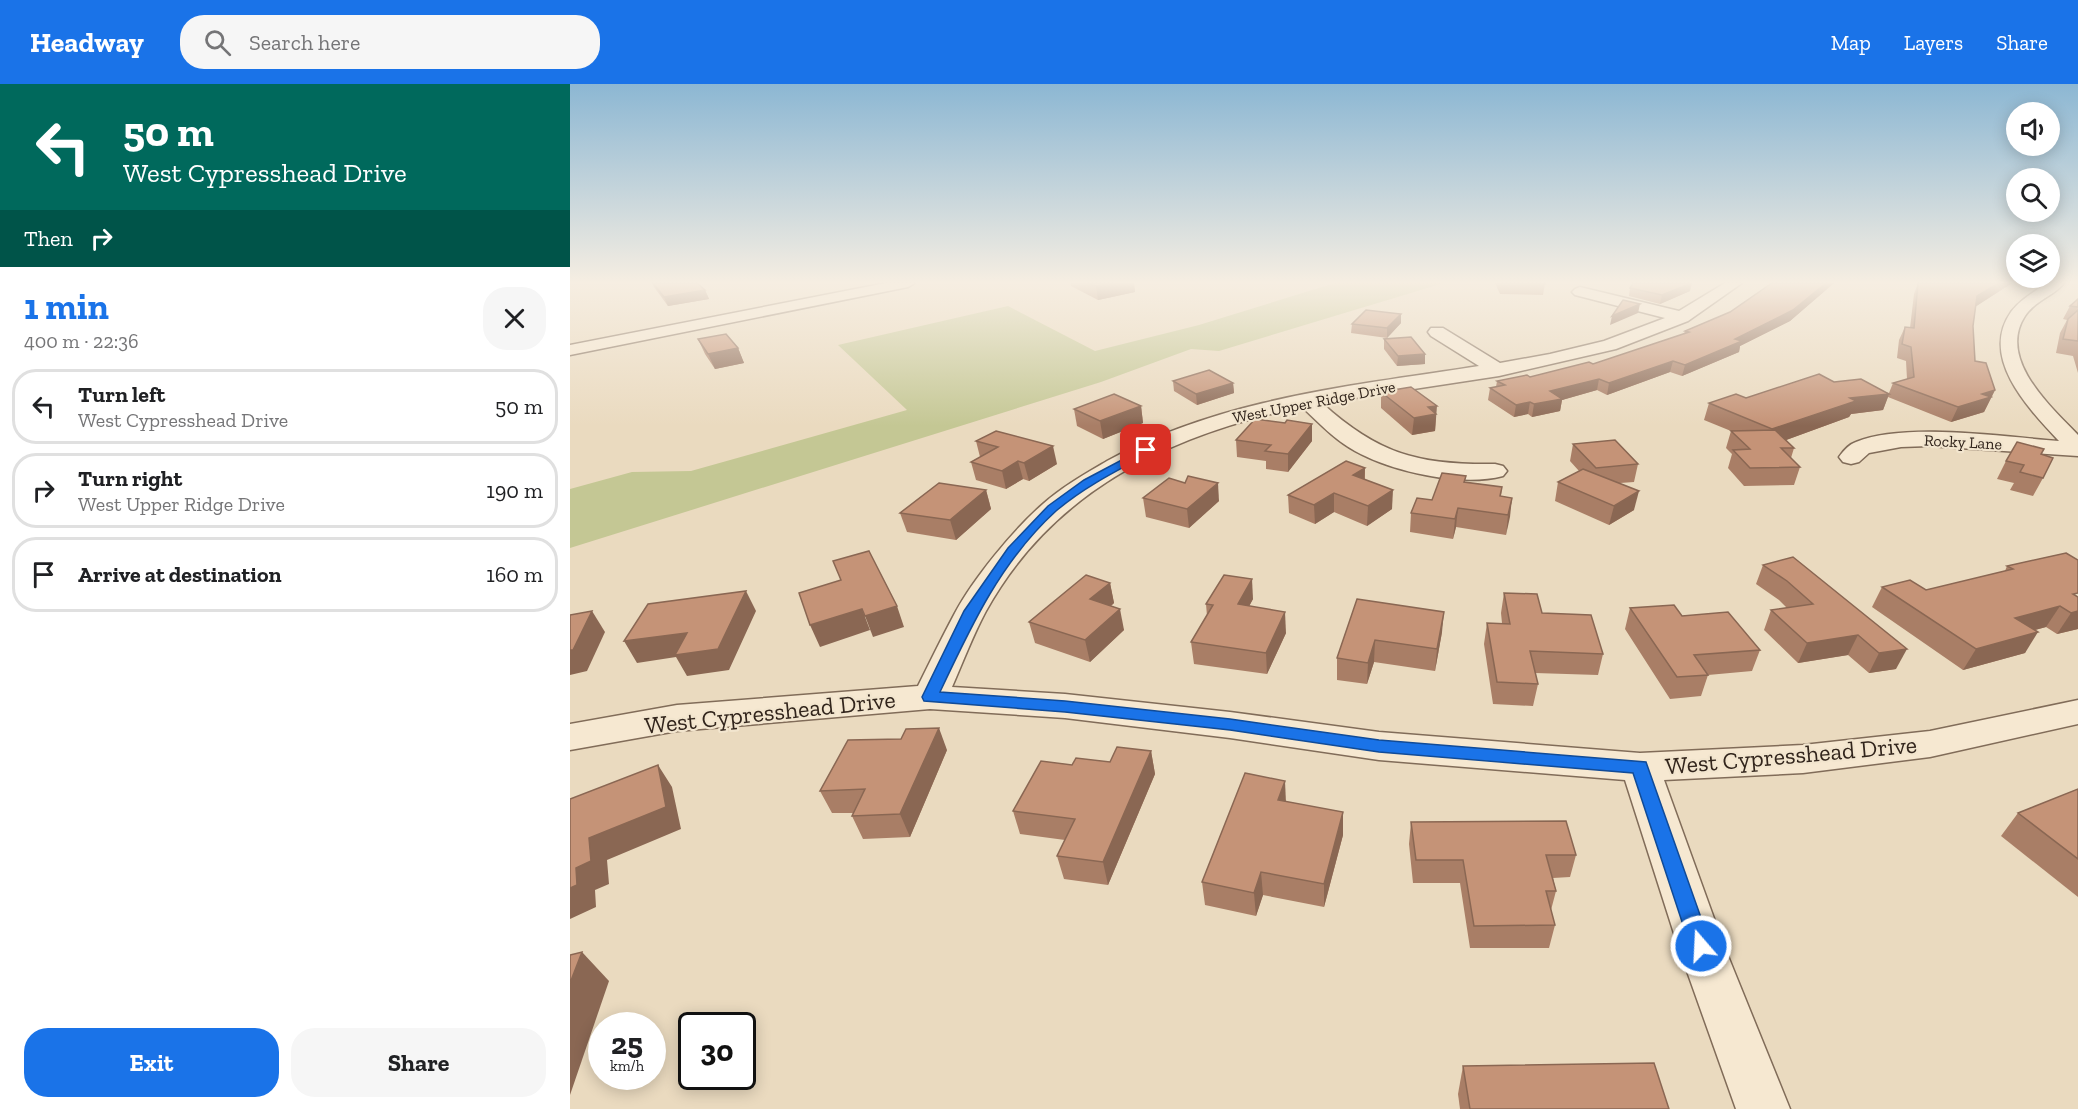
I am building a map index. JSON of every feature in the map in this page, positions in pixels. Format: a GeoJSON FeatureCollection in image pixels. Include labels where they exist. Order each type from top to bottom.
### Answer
{"type":"FeatureCollection","features":[{"type":"Feature","properties":{"kind":"street"},"geometry":{"type":"LineString","coordinates":[[570,350],[667,331]]}},
{"type":"Feature","properties":{"kind":"street","name":"West Upper Ridge Drive"},"geometry":{"type":"LineString","coordinates":[[930,697],[971,611],[1013,551],[1052,509],[1088,482],[1175,437],[1217,421],[1306,400],[1550,360],[1610,345],[1646,331]]}},
{"type":"Feature","properties":{"kind":"street"},"geometry":{"type":"LineString","coordinates":[[2010,331],[2009,354],[2020,380],[2078,449]]}},
{"type":"Feature","properties":{"kind":"street"},"geometry":{"type":"LineString","coordinates":[[1437,332],[1499,370]]}},
{"type":"Feature","properties":{"kind":"street"},"geometry":{"type":"LineString","coordinates":[[1306,400],[1346,435],[1372,451],[1434,470],[1496,471]]}},
{"type":"Feature","properties":{"kind":"street","name":"Rocky Lane"},"geometry":{"type":"LineString","coordinates":[[1851,457],[1862,447],[1901,440],[1929,439],[2078,449]]}},
{"type":"Feature","properties":{"kind":"street","name":"West Cypresshead Drive"},"geometry":{"type":"LineString","coordinates":[[570,737],[677,718],[930,697],[1065,706],[1230,724],[1379,746],[1640,767],[1803,759],[1930,744],[2070,722]]}},
{"type":"Feature","properties":{"kind":"street"},"geometry":{"type":"LineString","coordinates":[[1640,767],[1701,946],[1763,1109]]}},
{"type":"Feature","properties":{"kind":"green space"},"geometry":{"type":"Polygon","coordinates":[[[900,331],[1056,331],[1095,351],[1176,331],[1286,331],[1219,351],[1191,349],[1101,382],[570,548],[570,489],[632,472],[691,471],[907,410],[838,345],[900,331]]]}},
{"type":"Feature","properties":{"kind":"building"},"geometry":{"type":"Polygon","coordinates":[[[1685,331],[1751,331],[1735,339],[1742,341],[1685,365],[1673,361],[1609,383],[1599,379],[1550,391],[1562,399],[1516,405],[1490,388],[1505,385],[1497,381],[1527,375],[1530,377],[1589,362],[1593,364],[1689,332],[1685,331]]]}},
{"type":"Feature","properties":{"kind":"building"},"geometry":{"type":"Polygon","coordinates":[[[1904,331],[1973,331],[1975,361],[1986,363],[1995,390],[1982,394],[1991,397],[1958,407],[1893,383],[1914,377],[1911,347],[1902,344],[1904,331]]]}},
{"type":"Feature","properties":{"kind":"building"},"geometry":{"type":"Polygon","coordinates":[[[2065,331],[2078,331],[2078,341],[2063,339],[2065,331]]]}},
{"type":"Feature","properties":{"kind":"building"},"geometry":{"type":"Polygon","coordinates":[[[726,334],[738,348],[708,354],[698,339],[726,334]]]}},
{"type":"Feature","properties":{"kind":"building"},"geometry":{"type":"Polygon","coordinates":[[[1411,337],[1425,354],[1398,356],[1384,339],[1411,337]]]}},
{"type":"Feature","properties":{"kind":"building"},"geometry":{"type":"Polygon","coordinates":[[[1209,370],[1233,383],[1196,394],[1173,381],[1209,370]]]}},
{"type":"Feature","properties":{"kind":"building"},"geometry":{"type":"Polygon","coordinates":[[[1819,374],[1834,382],[1861,379],[1889,394],[1850,398],[1856,401],[1772,429],[1709,403],[1736,394],[1746,398],[1819,374]]]}},
{"type":"Feature","properties":{"kind":"building"},"geometry":{"type":"Polygon","coordinates":[[[1411,387],[1437,406],[1428,407],[1436,414],[1414,418],[1381,392],[1411,387]]]}},
{"type":"Feature","properties":{"kind":"building"},"geometry":{"type":"Polygon","coordinates":[[[1114,394],[1141,406],[1100,421],[1074,409],[1114,394]]]}},
{"type":"Feature","properties":{"kind":"building"},"geometry":{"type":"Polygon","coordinates":[[[1255,419],[1285,423],[1287,420],[1312,424],[1288,454],[1265,451],[1271,445],[1236,440],[1255,419]]]}},
{"type":"Feature","properties":{"kind":"building"},"geometry":{"type":"Polygon","coordinates":[[[1775,430],[1794,448],[1781,448],[1800,467],[1750,468],[1733,450],[1750,449],[1731,431],[1775,430]]]}},
{"type":"Feature","properties":{"kind":"building"},"geometry":{"type":"Polygon","coordinates":[[[996,431],[1053,446],[1024,463],[1018,461],[1002,471],[971,462],[998,447],[976,441],[996,431]]]}},
{"type":"Feature","properties":{"kind":"building"},"geometry":{"type":"Polygon","coordinates":[[[1615,440],[1638,464],[1596,468],[1573,444],[1615,440]]]}},
{"type":"Feature","properties":{"kind":"building"},"geometry":{"type":"Polygon","coordinates":[[[2017,442],[2044,449],[2041,454],[2053,458],[2043,478],[2020,472],[2024,465],[2006,461],[2017,442]]]}},
{"type":"Feature","properties":{"kind":"building"},"geometry":{"type":"Polygon","coordinates":[[[1346,461],[1365,468],[1353,475],[1393,490],[1368,506],[1334,493],[1314,505],[1288,495],[1346,461]]]}},
{"type":"Feature","properties":{"kind":"building"},"geometry":{"type":"Polygon","coordinates":[[[1583,469],[1639,491],[1614,506],[1558,482],[1583,469]]]}},
{"type":"Feature","properties":{"kind":"building"},"geometry":{"type":"Polygon","coordinates":[[[1442,473],[1466,476],[1464,482],[1502,487],[1500,496],[1512,498],[1508,515],[1458,508],[1455,519],[1411,513],[1417,498],[1432,500],[1442,473]]]}},
{"type":"Feature","properties":{"kind":"building"},"geometry":{"type":"Polygon","coordinates":[[[1188,476],[1218,483],[1187,509],[1143,498],[1169,478],[1185,483],[1188,476]]]}},
{"type":"Feature","properties":{"kind":"building"},"geometry":{"type":"Polygon","coordinates":[[[939,483],[986,490],[950,520],[900,513],[939,483]]]}},
{"type":"Feature","properties":{"kind":"building"},"geometry":{"type":"Polygon","coordinates":[[[869,551],[897,606],[865,616],[862,609],[810,625],[799,593],[841,580],[833,561],[869,551]]]}},
{"type":"Feature","properties":{"kind":"building"},"geometry":{"type":"Polygon","coordinates":[[[2066,553],[2078,560],[2078,593],[2073,594],[2078,597],[2078,611],[2071,613],[2060,606],[2015,618],[2038,632],[1976,649],[1882,587],[1910,580],[1926,590],[2013,569],[2007,566],[2066,553]]]}},
{"type":"Feature","properties":{"kind":"building"},"geometry":{"type":"Polygon","coordinates":[[[1793,557],[1907,649],[1879,653],[1858,635],[1807,643],[1771,610],[1813,604],[1787,581],[1763,565],[1793,557]]]}},
{"type":"Feature","properties":{"kind":"building"},"geometry":{"type":"Polygon","coordinates":[[[1086,575],[1110,583],[1090,599],[1120,609],[1085,640],[1029,622],[1086,575]]]}},
{"type":"Feature","properties":{"kind":"building"},"geometry":{"type":"Polygon","coordinates":[[[1224,575],[1252,579],[1238,604],[1285,612],[1266,653],[1191,642],[1213,605],[1206,604],[1224,575]]]}},
{"type":"Feature","properties":{"kind":"building"},"geometry":{"type":"Polygon","coordinates":[[[746,591],[718,649],[675,655],[687,633],[624,641],[648,604],[746,591]]]}},
{"type":"Feature","properties":{"kind":"building"},"geometry":{"type":"Polygon","coordinates":[[[1504,593],[1537,594],[1542,613],[1591,615],[1603,654],[1530,651],[1538,684],[1497,682],[1487,623],[1510,624],[1504,593]]]}},
{"type":"Feature","properties":{"kind":"building"},"geometry":{"type":"Polygon","coordinates":[[[1357,599],[1444,612],[1437,649],[1375,640],[1368,663],[1337,658],[1357,599]]]}},
{"type":"Feature","properties":{"kind":"building"},"geometry":{"type":"Polygon","coordinates":[[[1674,605],[1682,616],[1728,612],[1760,650],[1694,655],[1708,675],[1677,677],[1630,608],[1674,605]]]}},
{"type":"Feature","properties":{"kind":"building"},"geometry":{"type":"Polygon","coordinates":[[[592,611],[573,650],[570,650],[570,615],[592,611]]]}},
{"type":"Feature","properties":{"kind":"building"},"geometry":{"type":"Polygon","coordinates":[[[939,728],[900,814],[852,816],[865,789],[820,791],[848,740],[901,739],[906,729],[939,728]]]}},
{"type":"Feature","properties":{"kind":"building"},"geometry":{"type":"Polygon","coordinates":[[[1117,747],[1151,751],[1103,862],[1057,856],[1075,819],[1013,811],[1041,761],[1072,765],[1076,758],[1110,762],[1117,747]]]}},
{"type":"Feature","properties":{"kind":"building"},"geometry":{"type":"Polygon","coordinates":[[[658,765],[666,807],[589,838],[591,861],[576,868],[577,885],[570,888],[570,799],[658,765]]]}},
{"type":"Feature","properties":{"kind":"building"},"geometry":{"type":"Polygon","coordinates":[[[1245,773],[1285,781],[1278,800],[1343,812],[1324,884],[1261,872],[1254,893],[1202,882],[1245,773]]]}},
{"type":"Feature","properties":{"kind":"building"},"geometry":{"type":"Polygon","coordinates":[[[2078,789],[2078,859],[2018,813],[2078,789]]]}},
{"type":"Feature","properties":{"kind":"building"},"geometry":{"type":"Polygon","coordinates":[[[1566,821],[1576,855],[1546,855],[1556,891],[1546,891],[1555,925],[1474,926],[1463,860],[1416,860],[1411,822],[1566,821]]]}},
{"type":"Feature","properties":{"kind":"building"},"geometry":{"type":"Polygon","coordinates":[[[582,952],[570,983],[570,955],[582,952]]]}},
{"type":"Feature","properties":{"kind":"building"},"geometry":{"type":"Polygon","coordinates":[[[1654,1063],[1669,1109],[1470,1109],[1463,1066],[1654,1063]]]}},
{"type":"Feature","properties":{"kind":"route"},"geometry":{"type":"LineString","coordinates":[[1146,450],[1088,482],[1052,509],[1013,551],[971,611],[930,697],[1065,706],[1230,724],[1379,746],[1640,767],[1701,946]]}}]}
